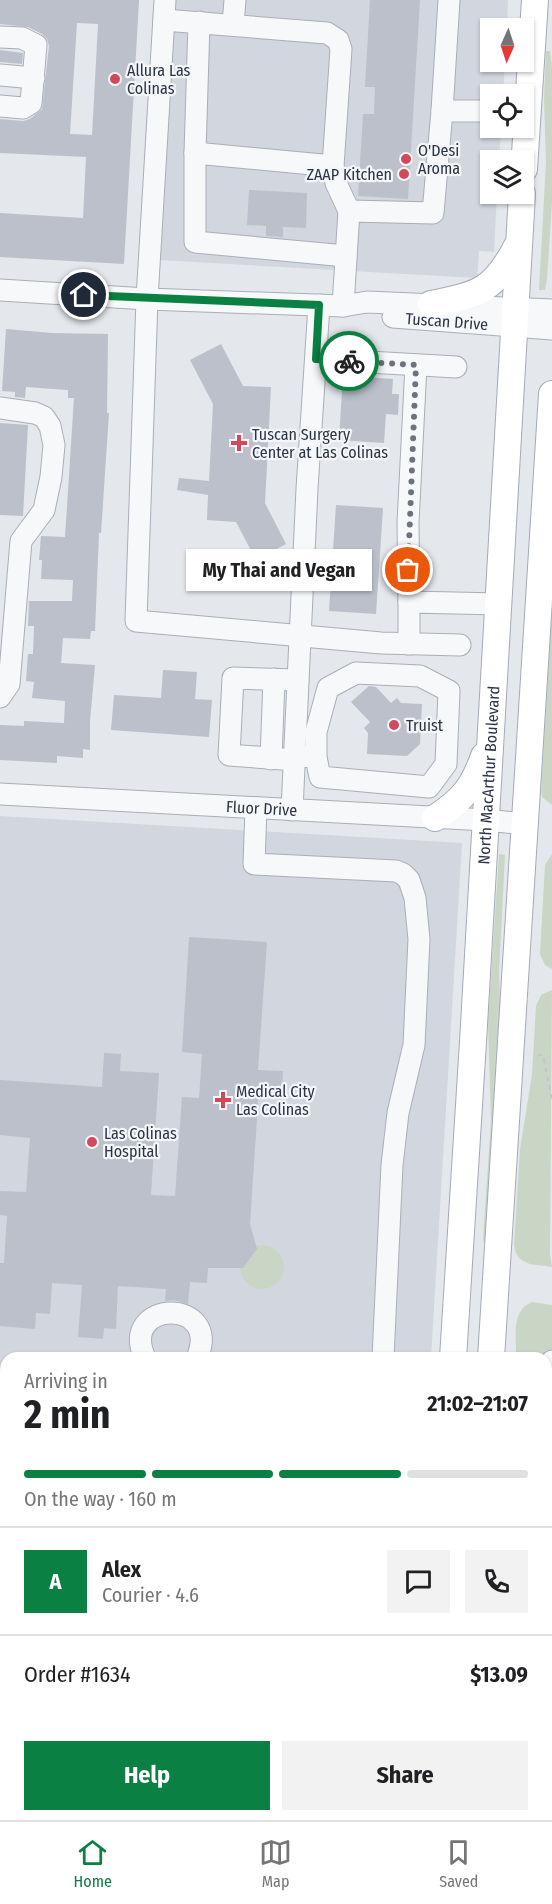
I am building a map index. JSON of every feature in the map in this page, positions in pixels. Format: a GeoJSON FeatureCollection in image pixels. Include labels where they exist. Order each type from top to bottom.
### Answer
{"type":"FeatureCollection","features":[{"type":"Feature","properties":{"kind":"main road"},"geometry":{"type":"LineString","coordinates":[[527,84],[535,0]]}},
{"type":"Feature","properties":{"kind":"main road","name":"North MacArthur Boulevard"},"geometry":{"type":"LineString","coordinates":[[453,1352],[522,204]]}},
{"type":"Feature","properties":{"kind":"main road"},"geometry":{"type":"LineString","coordinates":[[431,304],[469,297],[486,288],[500,276],[520,240]]}},
{"type":"Feature","properties":{"kind":"main road"},"geometry":{"type":"LineString","coordinates":[[491,1352],[552,394]]}},
{"type":"Feature","properties":{"kind":"main road"},"geometry":{"type":"LineString","coordinates":[[435,818],[466,793],[475,779],[491,736]]}},
{"type":"Feature","properties":{"kind":"street"},"geometry":{"type":"LineString","coordinates":[[233,25],[235,0]]}},
{"type":"Feature","properties":{"kind":"street"},"geometry":{"type":"LineString","coordinates":[[349,211],[433,213],[442,111],[448,0]]}},
{"type":"Feature","properties":{"kind":"street"},"geometry":{"type":"LineString","coordinates":[[343,306],[349,211],[336,183],[333,166],[340,49],[338,40],[327,33],[199,22],[164,10],[147,299],[136,621],[407,644],[460,645]]}},
{"type":"Feature","properties":{"kind":"street"},"geometry":{"type":"LineString","coordinates":[[199,22],[195,242],[346,256]]}},
{"type":"Feature","properties":{"kind":"street"},"geometry":{"type":"LineString","coordinates":[[0,37],[22,38],[36,45],[31,103],[23,108],[0,106]]}},
{"type":"Feature","properties":{"kind":"street"},"geometry":{"type":"LineString","coordinates":[[0,75],[34,78]]}},
{"type":"Feature","properties":{"kind":"street"},"geometry":{"type":"LineString","coordinates":[[442,111],[480,111]]}},
{"type":"Feature","properties":{"kind":"street"},"geometry":{"type":"LineString","coordinates":[[195,153],[333,166]]}},
{"type":"Feature","properties":{"kind":"street","name":"Tuscan Drive"},"geometry":{"type":"LineString","coordinates":[[0,290],[147,299],[343,306],[367,302],[431,304],[515,317],[552,329]]}},
{"type":"Feature","properties":{"kind":"street"},"geometry":{"type":"LineString","coordinates":[[292,810],[302,758],[298,680],[319,305]]}},
{"type":"Feature","properties":{"kind":"street","name":"Tuscan Drive"},"geometry":{"type":"LineString","coordinates":[[343,306],[369,315],[515,317],[552,310]]}},
{"type":"Feature","properties":{"kind":"street"},"geometry":{"type":"LineString","coordinates":[[316,359],[456,367]]}},
{"type":"Feature","properties":{"kind":"street"},"geometry":{"type":"LineString","coordinates":[[404,675],[409,602],[408,523],[416,365]]}},
{"type":"Feature","properties":{"kind":"street"},"geometry":{"type":"LineString","coordinates":[[0,408],[35,413],[44,417],[50,426],[54,445],[51,477],[44,510],[21,541],[9,684],[0,697]]}},
{"type":"Feature","properties":{"kind":"street"},"geometry":{"type":"LineString","coordinates":[[409,602],[499,604]]}},
{"type":"Feature","properties":{"kind":"street"},"geometry":{"type":"LineString","coordinates":[[298,680],[233,678],[229,755],[271,759],[302,758],[320,777],[429,787],[446,764],[449,691],[420,676],[356,673],[328,688],[316,732],[302,758]]}},
{"type":"Feature","properties":{"kind":"street"},"geometry":{"type":"LineString","coordinates":[[271,759],[274,680]]}},
{"type":"Feature","properties":{"kind":"street","name":"Fluor Drive"},"geometry":{"type":"LineString","coordinates":[[0,794],[525,824]]}},
{"type":"Feature","properties":{"kind":"street"},"geometry":{"type":"LineString","coordinates":[[250,808],[248,863],[396,871],[409,880],[415,898],[420,939],[414,1045],[398,1113],[395,1138],[383,1352]]}},
{"type":"Feature","properties":{"kind":"street"},"geometry":{"type":"LineString","coordinates":[[144,1352],[141,1340],[148,1322],[156,1315],[176,1312],[185,1315],[198,1329],[201,1338],[199,1352]]}},
{"type":"Feature","properties":{"kind":"path"},"geometry":{"type":"LineString","coordinates":[[538,1055],[543,1056],[552,1100]]}},
{"type":"Feature","properties":{"kind":"shaded area"},"geometry":{"type":"Polygon","coordinates":[[[173,0],[508,0],[507,18],[480,18],[480,72],[504,72],[504,84],[480,84],[480,138],[500,138],[500,150],[480,150],[480,204],[496,204],[494,252],[479,251],[477,278],[159,260],[173,0]]]}},
{"type":"Feature","properties":{"kind":"shaded area","name":"Medical City Las Colinas"},"geometry":{"type":"Polygon","coordinates":[[[0,816],[462,843],[431,1352],[0,1352],[0,816]]]}},
{"type":"Feature","properties":{"kind":"green space"},"geometry":{"type":"Polygon","coordinates":[[[546,51],[550,51],[552,67],[552,201],[547,280],[545,290],[539,290],[546,162],[544,99],[546,51]]]}},
{"type":"Feature","properties":{"kind":"green space"},"geometry":{"type":"Polygon","coordinates":[[[552,607],[552,805],[542,797],[541,792],[552,607]]]}},
{"type":"Feature","properties":{"kind":"green space"},"geometry":{"type":"Polygon","coordinates":[[[499,854],[505,855],[499,972],[501,1030],[489,1244],[484,1243],[483,1238],[491,1121],[488,1022],[499,854]]]}},
{"type":"Feature","properties":{"kind":"green space"},"geometry":{"type":"Polygon","coordinates":[[[552,854],[552,969],[545,965],[540,954],[545,865],[552,854]]]}},
{"type":"Feature","properties":{"kind":"green space"},"geometry":{"type":"Polygon","coordinates":[[[552,990],[550,1255],[552,1267],[533,1265],[523,1261],[514,1245],[520,1149],[532,1075],[536,1006],[541,995],[552,990]]]}},
{"type":"Feature","properties":{"kind":"green space"},"geometry":{"type":"Polygon","coordinates":[[[262,1245],[278,1251],[284,1267],[278,1283],[262,1289],[246,1283],[240,1267],[246,1251],[262,1245]]]}},
{"type":"Feature","properties":{"kind":"green space"},"geometry":{"type":"Polygon","coordinates":[[[532,1302],[552,1305],[552,1352],[516,1352],[516,1326],[520,1312],[532,1302]]]}},
{"type":"Feature","properties":{"kind":"building","name":"Allura Las Colinas"},"geometry":{"type":"Polygon","coordinates":[[[0,0],[139,0],[124,264],[0,257],[0,213],[83,218],[86,157],[0,153],[0,119],[23,121],[30,119],[42,109],[49,46],[42,34],[28,27],[0,24],[0,0]],[[77,23],[70,134],[92,135],[98,24],[77,23]]]}},
{"type":"Feature","properties":{"kind":"building"},"geometry":{"type":"Polygon","coordinates":[[[370,0],[420,0],[408,199],[358,196],[363,114],[374,114],[375,87],[365,87],[370,0]]]}},
{"type":"Feature","properties":{"kind":"building"},"geometry":{"type":"Polygon","coordinates":[[[0,50],[23,53],[22,64],[0,62],[0,50]]]}},
{"type":"Feature","properties":{"kind":"building"},"geometry":{"type":"Polygon","coordinates":[[[249,190],[307,193],[306,228],[283,227],[283,237],[266,236],[266,226],[247,225],[249,190]]]}},
{"type":"Feature","properties":{"kind":"building"},"geometry":{"type":"Polygon","coordinates":[[[6,329],[108,334],[107,413],[109,413],[101,533],[99,533],[95,631],[91,631],[90,639],[63,638],[61,663],[95,665],[90,750],[83,749],[83,758],[57,756],[57,763],[0,760],[0,725],[24,726],[24,721],[64,723],[65,701],[32,698],[34,682],[26,681],[28,654],[33,654],[34,626],[28,626],[29,601],[72,601],[73,580],[41,579],[42,560],[39,560],[41,536],[65,537],[74,398],[68,398],[68,390],[26,387],[25,398],[15,397],[15,392],[2,391],[6,329]]]}},
{"type":"Feature","properties":{"kind":"building","name":"Tuscan Surgery Center at Las Colinas"},"geometry":{"type":"Polygon","coordinates":[[[221,344],[243,386],[271,387],[265,503],[286,544],[256,560],[236,522],[207,520],[208,495],[177,490],[179,478],[209,481],[213,404],[190,360],[221,344]]]}},
{"type":"Feature","properties":{"kind":"building"},"geometry":{"type":"Polygon","coordinates":[[[343,376],[393,379],[392,394],[399,394],[398,415],[386,414],[384,443],[339,440],[343,376]]]}},
{"type":"Feature","properties":{"kind":"building"},"geometry":{"type":"Polygon","coordinates":[[[0,423],[28,425],[23,516],[0,515],[0,423]]]}},
{"type":"Feature","properties":{"kind":"building"},"geometry":{"type":"Polygon","coordinates":[[[336,505],[383,508],[376,614],[329,611],[336,505]]]}},
{"type":"Feature","properties":{"kind":"building"},"geometry":{"type":"Polygon","coordinates":[[[163,670],[197,672],[195,699],[212,700],[209,737],[111,730],[114,695],[161,698],[163,670]]]}},
{"type":"Feature","properties":{"kind":"building","name":"Truist"},"geometry":{"type":"Polygon","coordinates":[[[369,686],[376,687],[391,703],[397,698],[401,703],[422,704],[420,744],[407,756],[367,754],[368,733],[364,728],[370,722],[351,702],[369,686]]]}},
{"type":"Feature","properties":{"kind":"building","name":"Las Colinas Hospital"},"geometry":{"type":"Polygon","coordinates":[[[189,937],[267,942],[258,1070],[283,1071],[282,1090],[259,1088],[250,1224],[257,1249],[243,1268],[208,1268],[207,1283],[190,1282],[188,1304],[173,1300],[165,1301],[166,1289],[118,1286],[116,1329],[104,1328],[103,1339],[78,1337],[82,1285],[52,1283],[50,1314],[36,1313],[35,1329],[0,1326],[0,1263],[4,1263],[7,1216],[0,1215],[0,1191],[26,1192],[30,1138],[0,1135],[0,1080],[102,1087],[104,1053],[121,1054],[120,1071],[159,1073],[151,1195],[175,1196],[182,1097],[199,1098],[202,1054],[182,1052],[189,937]]]}},
{"type":"Feature","properties":{"kind":"way so far"},"geometry":{"type":"LineString","coordinates":[[349,361],[416,365],[408,523],[408,570]]}},
{"type":"Feature","properties":{"kind":"place","name":"Allura Las Colinas"},"geometry":{"type":"Point","coordinates":[115,79]}},
{"type":"Feature","properties":{"kind":"place","name":"O'Desi Aroma"},"geometry":{"type":"Point","coordinates":[406,159]}},
{"type":"Feature","properties":{"kind":"place","name":"ZAAP Kitchen"},"geometry":{"type":"Point","coordinates":[404,174]}},
{"type":"Feature","properties":{"kind":"place","name":"Tuscan Surgery Center at Las Colinas"},"geometry":{"type":"Point","coordinates":[239,443]}},
{"type":"Feature","properties":{"kind":"place","name":"My Thai and Vegan"},"geometry":{"type":"Point","coordinates":[408,570]}},
{"type":"Feature","properties":{"kind":"place","name":"Truist"},"geometry":{"type":"Point","coordinates":[394,725]}},
{"type":"Feature","properties":{"kind":"place","name":"Medical City Las Colinas"},"geometry":{"type":"Point","coordinates":[223,1100]}},
{"type":"Feature","properties":{"kind":"place","name":"Las Colinas Hospital"},"geometry":{"type":"Point","coordinates":[92,1142]}},
{"type":"Feature","properties":{"kind":"route"},"geometry":{"type":"LineString","coordinates":[[84,295],[319,305],[316,359],[349,361]]}}]}
